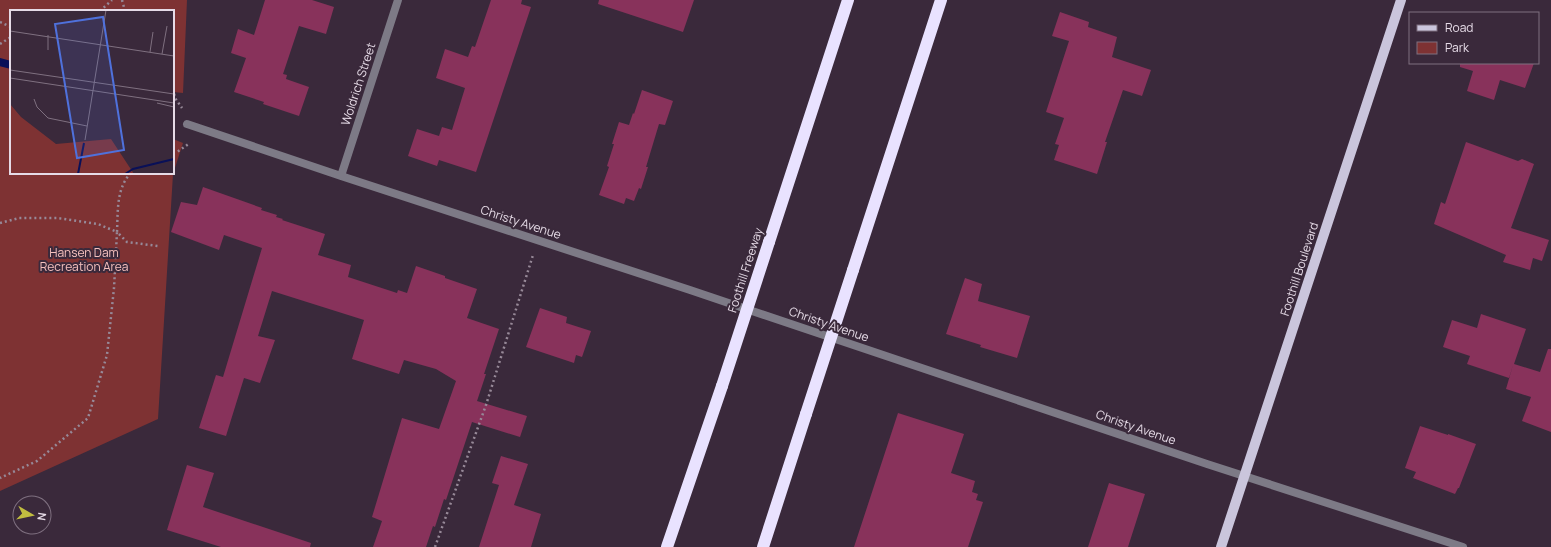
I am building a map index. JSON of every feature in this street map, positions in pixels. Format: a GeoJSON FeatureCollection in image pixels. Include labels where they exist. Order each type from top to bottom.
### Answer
{"type":"FeatureCollection","features":[{"type":"Feature","properties":{"kind":"highway","name":"Foothill Freeway"},"geometry":{"type":"LineString","coordinates":[[666,547],[722,386],[848,0]]}},
{"type":"Feature","properties":{"kind":"highway"},"geometry":{"type":"LineString","coordinates":[[762,547],[941,0]]}},
{"type":"Feature","properties":{"kind":"main road","name":"Foothill Boulevard"},"geometry":{"type":"LineString","coordinates":[[1221,547],[1401,0]]}},
{"type":"Feature","properties":{"kind":"street","name":"Woldrich Street"},"geometry":{"type":"LineString","coordinates":[[341,176],[398,0]]}},
{"type":"Feature","properties":{"kind":"street","name":"Christy Avenue"},"geometry":{"type":"LineString","coordinates":[[187,124],[690,290],[1192,459],[1463,547]]}},
{"type":"Feature","properties":{"kind":"path"},"geometry":{"type":"LineString","coordinates":[[101,10],[112,0]]}},
{"type":"Feature","properties":{"kind":"path"},"geometry":{"type":"LineString","coordinates":[[122,0],[125,10]]}},
{"type":"Feature","properties":{"kind":"path"},"geometry":{"type":"LineString","coordinates":[[0,22],[10,27]]}},
{"type":"Feature","properties":{"kind":"path"},"geometry":{"type":"LineString","coordinates":[[0,44],[10,38]]}},
{"type":"Feature","properties":{"kind":"path"},"geometry":{"type":"LineString","coordinates":[[174,94],[175,98],[181,105],[187,124]]}},
{"type":"Feature","properties":{"kind":"path"},"geometry":{"type":"LineString","coordinates":[[0,478],[37,461],[88,418],[107,355],[114,288],[118,198],[126,178],[130,174]]}},
{"type":"Feature","properties":{"kind":"path"},"geometry":{"type":"LineString","coordinates":[[0,223],[19,218],[57,218],[98,224],[117,232],[126,242],[158,246]]}},
{"type":"Feature","properties":{"kind":"path"},"geometry":{"type":"LineString","coordinates":[[435,547],[486,405],[537,240]]}},
{"type":"Feature","properties":{"kind":"green space","name":"Hansen Dam Recreation Area"},"geometry":{"type":"Polygon","coordinates":[[[0,0],[187,0],[183,93],[174,92],[174,10],[10,10],[10,174],[173,174],[158,419],[0,491],[0,0]]]}},
{"type":"Feature","properties":{"kind":"green space","name":"Hansen Dam Recreation Area"},"geometry":{"type":"Polygon","coordinates":[[[174,139],[183,143],[174,171],[174,139]]]}},
{"type":"Feature","properties":{"kind":"building"},"geometry":{"type":"Polygon","coordinates":[[[265,0],[312,0],[334,7],[326,34],[299,26],[283,74],[287,75],[286,79],[309,87],[299,116],[263,104],[264,102],[234,92],[246,58],[231,53],[238,29],[254,35],[265,0]]]}},
{"type":"Feature","properties":{"kind":"building"},"geometry":{"type":"Polygon","coordinates":[[[491,0],[522,0],[521,4],[531,7],[476,172],[439,160],[437,166],[408,156],[417,129],[439,136],[442,127],[452,130],[465,88],[436,78],[445,49],[468,57],[472,46],[475,47],[491,0]]]}},
{"type":"Feature","properties":{"kind":"building"},"geometry":{"type":"Polygon","coordinates":[[[599,0],[694,0],[683,32],[598,4],[599,0]]]}},
{"type":"Feature","properties":{"kind":"building"},"geometry":{"type":"Polygon","coordinates":[[[1060,12],[1089,22],[1088,27],[1117,37],[1112,57],[1151,70],[1142,96],[1123,90],[1105,142],[1107,142],[1097,174],[1054,160],[1059,145],[1055,144],[1064,118],[1046,112],[1069,41],[1052,36],[1060,12]]]}},
{"type":"Feature","properties":{"kind":"building"},"geometry":{"type":"Polygon","coordinates":[[[1460,64],[1534,64],[1525,88],[1500,80],[1494,100],[1467,91],[1473,71],[1460,67],[1460,64]]]}},
{"type":"Feature","properties":{"kind":"building"},"geometry":{"type":"Polygon","coordinates":[[[642,90],[673,101],[665,125],[659,124],[641,189],[639,188],[634,201],[626,198],[624,204],[599,195],[609,167],[607,166],[619,122],[629,125],[642,90]]]}},
{"type":"Feature","properties":{"kind":"building"},"geometry":{"type":"Polygon","coordinates":[[[1466,142],[1518,161],[1522,159],[1534,164],[1511,228],[1549,240],[1542,261],[1533,258],[1530,270],[1503,262],[1506,255],[1434,224],[1441,202],[1445,204],[1466,142]]]}},
{"type":"Feature","properties":{"kind":"building"},"geometry":{"type":"Polygon","coordinates":[[[203,187],[262,208],[261,210],[277,215],[276,217],[283,219],[282,220],[325,234],[318,255],[351,265],[348,277],[397,293],[398,290],[407,293],[416,266],[477,289],[467,318],[499,329],[477,401],[527,416],[520,437],[472,422],[446,500],[444,499],[435,527],[433,526],[426,547],[373,547],[382,521],[372,517],[402,418],[439,429],[456,381],[436,369],[404,360],[399,374],[352,359],[364,320],[272,291],[258,336],[275,340],[260,383],[244,378],[226,436],[199,428],[216,375],[223,377],[262,248],[224,235],[219,250],[171,232],[181,202],[197,205],[203,187]]]}},
{"type":"Feature","properties":{"kind":"building"},"geometry":{"type":"Polygon","coordinates":[[[965,278],[982,284],[978,301],[1030,316],[1017,358],[980,347],[981,345],[946,334],[965,278]]]}},
{"type":"Feature","properties":{"kind":"building"},"geometry":{"type":"Polygon","coordinates":[[[540,308],[567,317],[566,323],[591,331],[582,357],[576,355],[574,363],[526,347],[540,308]]]}},
{"type":"Feature","properties":{"kind":"building"},"geometry":{"type":"Polygon","coordinates":[[[1481,314],[1526,329],[1514,364],[1540,372],[1548,349],[1551,349],[1551,432],[1522,421],[1531,397],[1506,389],[1513,365],[1509,378],[1467,364],[1470,356],[1443,347],[1452,320],[1477,328],[1481,314]]]}},
{"type":"Feature","properties":{"kind":"building"},"geometry":{"type":"Polygon","coordinates":[[[898,413],[964,434],[951,473],[975,481],[972,492],[978,494],[976,500],[983,502],[968,547],[854,547],[898,413]]]}},
{"type":"Feature","properties":{"kind":"building"},"geometry":{"type":"Polygon","coordinates":[[[1420,426],[1476,444],[1459,488],[1455,494],[1413,478],[1416,472],[1405,468],[1420,426]]]}},
{"type":"Feature","properties":{"kind":"building"},"geometry":{"type":"Polygon","coordinates":[[[501,456],[528,464],[514,505],[541,514],[531,547],[479,547],[499,485],[492,483],[501,456]]]}},
{"type":"Feature","properties":{"kind":"building"},"geometry":{"type":"Polygon","coordinates":[[[187,465],[214,473],[203,507],[311,543],[310,547],[221,547],[167,530],[187,465]]]}},
{"type":"Feature","properties":{"kind":"building"},"geometry":{"type":"Polygon","coordinates":[[[1109,483],[1145,494],[1128,547],[1088,547],[1109,483]]]}},
{"type":"Feature","properties":{"kind":"waterway"},"geometry":{"type":"LineString","coordinates":[[0,62],[10,65]]}}]}
